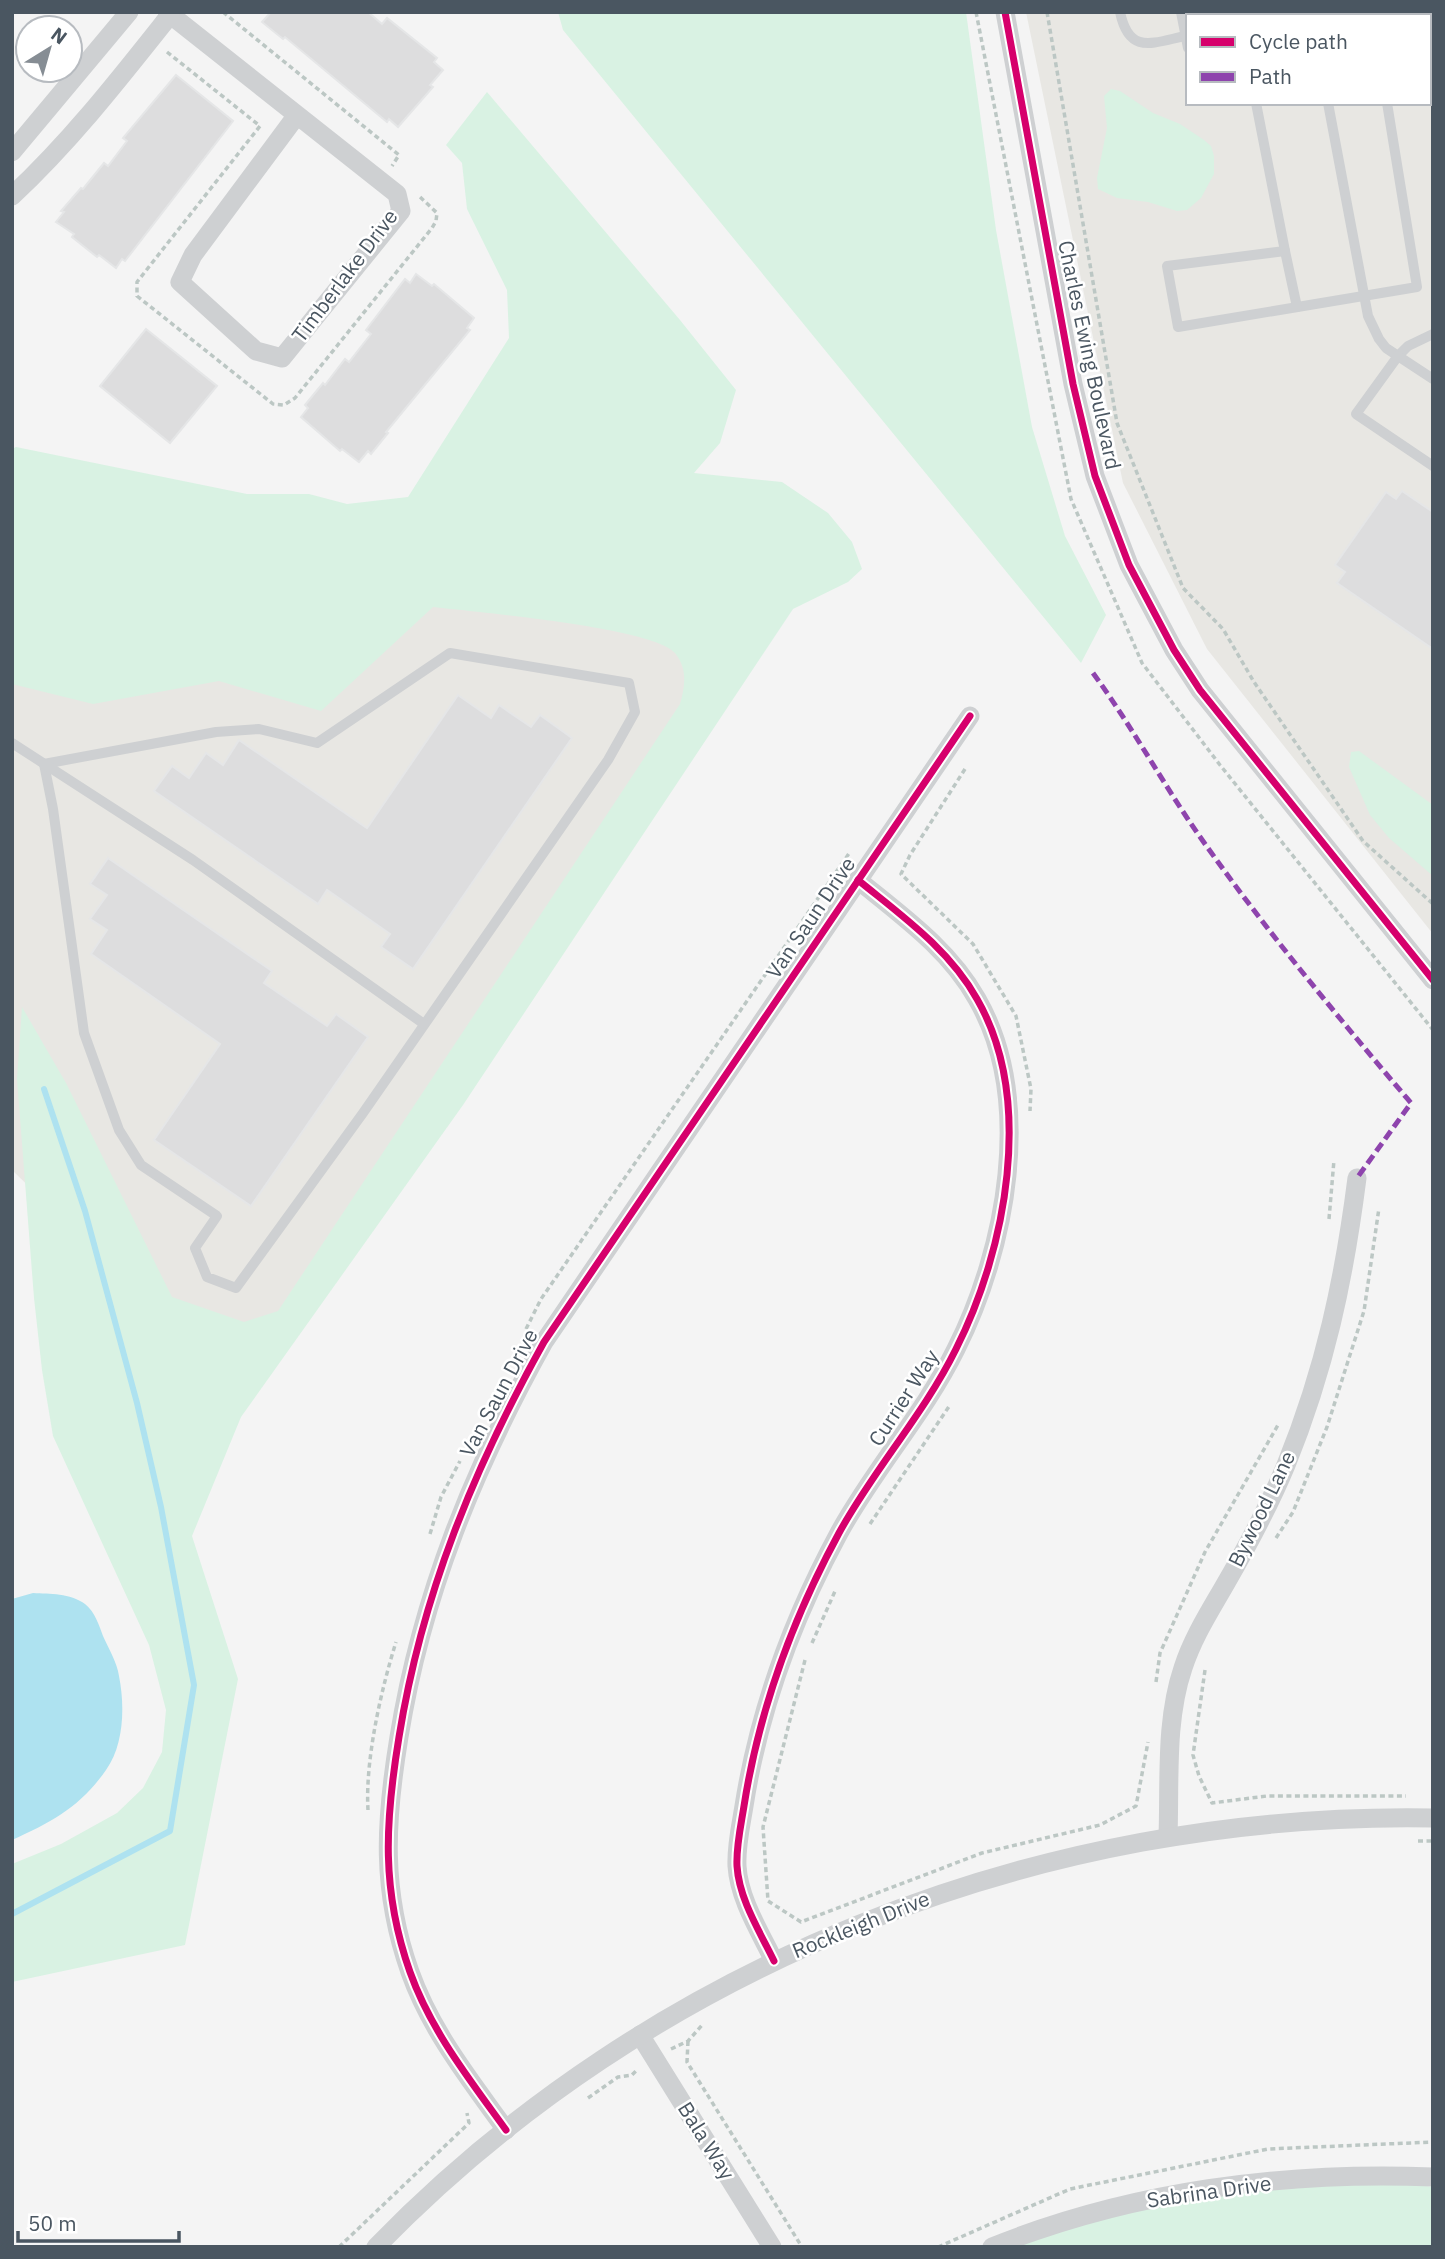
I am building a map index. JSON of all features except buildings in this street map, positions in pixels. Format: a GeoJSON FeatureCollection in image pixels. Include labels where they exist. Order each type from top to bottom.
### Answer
{"type":"FeatureCollection","features":[{"type":"Feature","properties":{"kind":"street"},"geometry":{"type":"LineString","coordinates":[[12,152],[129,12]]}},
{"type":"Feature","properties":{"kind":"street","name":"Charles Ewing Boulevard"},"geometry":{"type":"LineString","coordinates":[[1005,12],[1083,431],[1111,522],[1129,565],[1168,639],[1200,690],[1433,980]]}},
{"type":"Feature","properties":{"kind":"street","name":"Timberlake Drive"},"geometry":{"type":"LineString","coordinates":[[12,196],[40,171],[90,116],[169,14],[297,115],[397,194],[401,211],[282,358],[256,351],[180,282],[194,255],[297,115]]}},
{"type":"Feature","properties":{"kind":"street","name":"Van Saun Drive"},"geometry":{"type":"LineString","coordinates":[[506,2130],[450,2053],[430,2017],[411,1973],[397,1928],[391,1892],[387,1839],[392,1780],[404,1703],[422,1627],[445,1553],[473,1481],[506,1410],[544,1342],[970,716]]}},
{"type":"Feature","properties":{"kind":"street","name":"Currier Way"},"geometry":{"type":"LineString","coordinates":[[774,1961],[740,1886],[737,1865],[738,1841],[749,1775],[765,1709],[801,1613],[840,1532],[873,1476],[931,1394],[977,1303],[1003,1204],[1008,1154],[1008,1105],[1003,1067],[978,999],[934,943],[858,880]]}},
{"type":"Feature","properties":{"kind":"street","name":"Bywood Lane"},"geometry":{"type":"LineString","coordinates":[[1168,1836],[1171,1727],[1183,1669],[1198,1631],[1258,1526],[1309,1405],[1328,1341],[1346,1260],[1357,1178]]}},
{"type":"Feature","properties":{"kind":"street","name":"Rockleigh Drive"},"geometry":{"type":"LineString","coordinates":[[376,2247],[451,2176],[569,2082],[697,2001],[774,1961],[855,1925],[998,1875],[1070,1856],[1168,1836],[1319,1819],[1433,1818]]}},
{"type":"Feature","properties":{"kind":"street","name":"Bala Way"},"geometry":{"type":"LineString","coordinates":[[640,2035],[772,2247]]}},
{"type":"Feature","properties":{"kind":"street","name":"Sabrina Drive"},"geometry":{"type":"LineString","coordinates":[[992,2247],[1088,2214],[1158,2197],[1235,2184],[1337,2177],[1433,2177]]}},
{"type":"Feature","properties":{"kind":"lane"},"geometry":{"type":"LineString","coordinates":[[1120,12],[1124,30],[1134,40],[1152,43],[1185,36]]}},
{"type":"Feature","properties":{"kind":"lane"},"geometry":{"type":"LineString","coordinates":[[1181,12],[1186,40]]}},
{"type":"Feature","properties":{"kind":"lane"},"geometry":{"type":"LineString","coordinates":[[1431,12],[1433,21]]}},
{"type":"Feature","properties":{"kind":"lane"},"geometry":{"type":"LineString","coordinates":[[1256,105],[1297,307]]}},
{"type":"Feature","properties":{"kind":"lane"},"geometry":{"type":"LineString","coordinates":[[1328,105],[1362,296],[1373,330],[1386,348],[1433,379]]}},
{"type":"Feature","properties":{"kind":"lane"},"geometry":{"type":"LineString","coordinates":[[1285,251],[1167,266],[1178,327],[1417,287],[1387,105]]}},
{"type":"Feature","properties":{"kind":"lane"},"geometry":{"type":"LineString","coordinates":[[1433,334],[1408,346],[1398,356],[1356,414],[1433,467]]}},
{"type":"Feature","properties":{"kind":"lane"},"geometry":{"type":"LineString","coordinates":[[450,653],[629,683],[635,712],[608,760],[236,1288],[207,1278],[195,1248],[217,1216],[141,1166],[119,1130],[83,1033],[53,810],[44,764],[216,732],[259,729],[317,743],[450,653]]}},
{"type":"Feature","properties":{"kind":"lane"},"geometry":{"type":"LineString","coordinates":[[12,743],[192,860],[424,1024]]}},
{"type":"Feature","properties":{"kind":"path"},"geometry":{"type":"LineString","coordinates":[[223,12],[399,155],[389,170]]}},
{"type":"Feature","properties":{"kind":"path"},"geometry":{"type":"LineString","coordinates":[[1047,12],[1117,423],[1183,588],[1223,629],[1254,682],[1363,841],[1433,904]]}},
{"type":"Feature","properties":{"kind":"path"},"geometry":{"type":"LineString","coordinates":[[153,37],[160,43],[162,50],[260,126],[137,282],[137,296],[273,404],[284,405],[295,398],[432,228],[437,213],[415,193]]}},
{"type":"Feature","properties":{"kind":"path"},"geometry":{"type":"LineString","coordinates":[[965,769],[910,855],[901,874],[973,943],[1016,1016],[1031,1089],[1029,1114]]}},
{"type":"Feature","properties":{"kind":"path"},"geometry":{"type":"LineString","coordinates":[[523,1336],[541,1299],[852,849]]}},
{"type":"Feature","properties":{"kind":"path"},"geometry":{"type":"LineString","coordinates":[[1328,1226],[1334,1160]]}},
{"type":"Feature","properties":{"kind":"path"},"geometry":{"type":"LineString","coordinates":[[1271,1545],[1293,1512],[1326,1427],[1364,1311],[1380,1209]]}},
{"type":"Feature","properties":{"kind":"path"},"geometry":{"type":"LineString","coordinates":[[870,1524],[953,1399]]}},
{"type":"Feature","properties":{"kind":"path"},"geometry":{"type":"LineString","coordinates":[[1155,1693],[1160,1653],[1205,1552],[1280,1420]]}},
{"type":"Feature","properties":{"kind":"path"},"geometry":{"type":"LineString","coordinates":[[429,1536],[441,1497],[460,1460]]}},
{"type":"Feature","properties":{"kind":"path"},"geometry":{"type":"LineString","coordinates":[[812,1644],[838,1584]]}},
{"type":"Feature","properties":{"kind":"path"},"geometry":{"type":"LineString","coordinates":[[368,1819],[366,1781],[388,1668],[396,1642]]}},
{"type":"Feature","properties":{"kind":"path"},"geometry":{"type":"LineString","coordinates":[[806,1656],[764,1827],[768,1900],[801,1922],[982,1853],[1100,1825],[1136,1806],[1149,1734]]}},
{"type":"Feature","properties":{"kind":"path"},"geometry":{"type":"LineString","coordinates":[[1207,1662],[1193,1755],[1199,1776],[1212,1803],[1267,1796],[1419,1797]]}},
{"type":"Feature","properties":{"kind":"path"},"geometry":{"type":"LineString","coordinates":[[1413,1841],[1433,1841]]}},
{"type":"Feature","properties":{"kind":"path"},"geometry":{"type":"LineString","coordinates":[[585,2100],[618,2077],[632,2075],[653,2056],[688,2041],[704,2022]]}},
{"type":"Feature","properties":{"kind":"path"},"geometry":{"type":"LineString","coordinates":[[688,2041],[687,2062],[802,2247]]}},
{"type":"Feature","properties":{"kind":"path"},"geometry":{"type":"LineString","coordinates":[[339,2247],[469,2123],[467,2112]]}},
{"type":"Feature","properties":{"kind":"shaded area"},"geometry":{"type":"Polygon","coordinates":[[[1026,12],[1433,12],[1433,934],[1207,649],[1123,483],[1026,12]]]}},
{"type":"Feature","properties":{"kind":"shaded area"},"geometry":{"type":"Polygon","coordinates":[[[436,580],[717,655],[264,1345],[166,1320],[12,1170],[12,666],[436,580]]]}},
{"type":"Feature","properties":{"kind":"green space"},"geometry":{"type":"Polygon","coordinates":[[[558,12],[966,12],[996,230],[1032,427],[1065,536],[1106,615],[1081,663],[563,30],[558,12]]]}},
{"type":"Feature","properties":{"kind":"green space"},"geometry":{"type":"Polygon","coordinates":[[[1111,89],[1120,91],[1153,113],[1180,124],[1211,146],[1214,174],[1201,198],[1187,210],[1177,211],[1148,202],[1117,198],[1098,189],[1097,178],[1107,128],[1104,96],[1111,89]]]}},
{"type":"Feature","properties":{"kind":"green space"},"geometry":{"type":"Polygon","coordinates":[[[487,92],[736,390],[720,443],[694,473],[782,482],[828,513],[852,542],[862,569],[848,582],[793,609],[463,1105],[241,1417],[192,1536],[238,1679],[185,1945],[12,1982],[12,1864],[61,1844],[117,1813],[143,1788],[162,1752],[166,1710],[149,1645],[53,1436],[34,1298],[17,1079],[22,1007],[66,1083],[172,1297],[244,1322],[278,1311],[680,704],[684,678],[682,665],[675,653],[660,644],[634,636],[562,622],[433,607],[321,711],[219,681],[93,704],[12,684],[12,449],[16,447],[247,494],[309,494],[347,504],[408,497],[509,338],[507,290],[467,209],[462,163],[446,145],[487,92]]]}},
{"type":"Feature","properties":{"kind":"green space"},"geometry":{"type":"Polygon","coordinates":[[[1359,751],[1433,805],[1433,876],[1389,838],[1370,815],[1349,767],[1351,752],[1359,751]]]}},
{"type":"Feature","properties":{"kind":"green space"},"geometry":{"type":"Polygon","coordinates":[[[1332,2172],[1433,2187],[1433,2247],[1008,2247],[1059,2222],[1332,2172]]]}},
{"type":"Feature","properties":{"kind":"water"},"geometry":{"type":"Polygon","coordinates":[[[33,1593],[73,1598],[85,1604],[91,1611],[118,1671],[122,1725],[112,1760],[86,1794],[52,1820],[12,1840],[12,1599],[33,1593]]]}},
{"type":"Feature","properties":{"kind":"waterway"},"geometry":{"type":"LineString","coordinates":[[12,1914],[170,1831],[194,1685],[161,1507],[137,1403],[85,1211],[44,1089]]}},
{"type":"Feature","properties":{"kind":"marked path"},"geometry":{"type":"LineString","coordinates":[[1093,673],[1223,869],[1302,971],[1411,1103],[1357,1178]]}},
{"type":"Feature","properties":{"kind":"cycle path"},"geometry":{"type":"LineString","coordinates":[[1005,12],[1073,384],[1095,476],[1129,565],[1174,650],[1200,690],[1433,980]]}},
{"type":"Feature","properties":{"kind":"cycle path"},"geometry":{"type":"LineString","coordinates":[[506,2130],[452,2054],[419,1994],[401,1942],[390,1884],[389,1827],[399,1737],[409,1684],[437,1582],[473,1485],[544,1342],[970,716]]}},
{"type":"Feature","properties":{"kind":"cycle path"},"geometry":{"type":"LineString","coordinates":[[774,1961],[746,1903],[737,1866],[739,1836],[751,1770],[769,1700],[793,1631],[822,1565],[853,1509],[943,1373],[974,1310],[989,1267],[1007,1175],[1009,1128],[1005,1082],[995,1039],[977,999],[966,981],[939,949],[858,880]]}}]}
